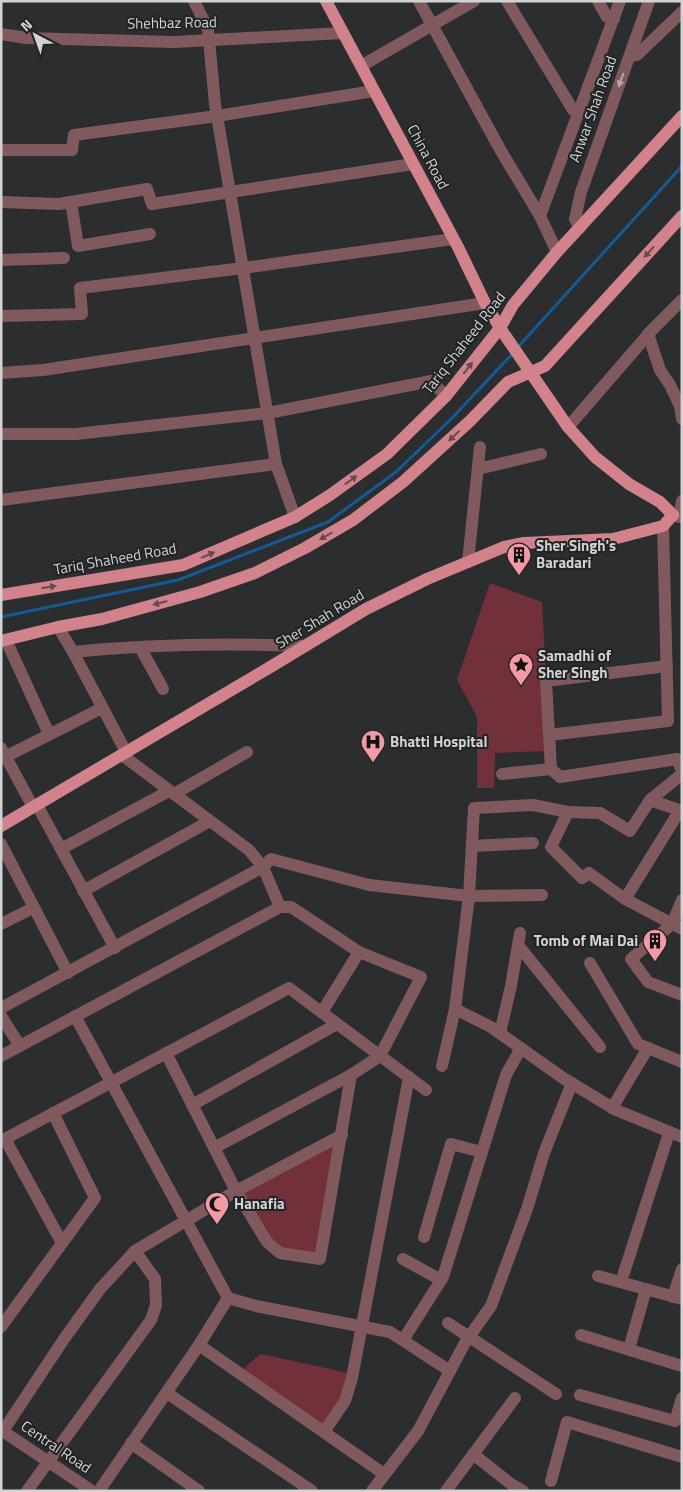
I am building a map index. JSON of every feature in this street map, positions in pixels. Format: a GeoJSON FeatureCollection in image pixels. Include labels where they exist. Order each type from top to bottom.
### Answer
{"type":"FeatureCollection","features":[{"type":"Feature","properties":{"kind":"main road","name":"China Road"},"geometry":{"type":"LineString","coordinates":[[326,1],[453,239],[485,303],[531,372]]}},
{"type":"Feature","properties":{"kind":"main road","name":"Tariq Shaheed Road"},"geometry":{"type":"LineString","coordinates":[[1,595],[183,565],[296,517],[330,495],[387,454],[446,396],[503,332],[513,305],[556,252],[682,116]]}},
{"type":"Feature","properties":{"kind":"main road"},"geometry":{"type":"LineString","coordinates":[[4,641],[58,627],[102,619],[200,592],[255,573],[305,548],[352,520],[403,482],[470,421],[508,382],[545,366],[556,356],[682,216]]}},
{"type":"Feature","properties":{"kind":"main road"},"geometry":{"type":"LineString","coordinates":[[531,372],[568,427],[595,457],[629,484],[660,502],[678,516],[663,526]]}},
{"type":"Feature","properties":{"kind":"main road","name":"Sher Shah Road"},"geometry":{"type":"LineString","coordinates":[[1,826],[366,609],[427,579],[510,546],[524,543],[613,539],[663,526]]}},
{"type":"Feature","properties":{"kind":"street"},"geometry":{"type":"LineString","coordinates":[[194,1],[208,29],[217,116],[276,464],[296,517]]}},
{"type":"Feature","properties":{"kind":"street"},"geometry":{"type":"LineString","coordinates":[[419,1],[501,151],[540,216],[556,252]]}},
{"type":"Feature","properties":{"kind":"street"},"geometry":{"type":"LineString","coordinates":[[361,66],[474,1]]}},
{"type":"Feature","properties":{"kind":"street"},"geometry":{"type":"LineString","coordinates":[[507,1],[573,110],[580,113]]}},
{"type":"Feature","properties":{"kind":"street"},"geometry":{"type":"LineString","coordinates":[[598,1],[607,17],[614,19]]}},
{"type":"Feature","properties":{"kind":"street","name":"Anwar Shah Road"},"geometry":{"type":"LineString","coordinates":[[540,216],[580,113],[620,1]]}},
{"type":"Feature","properties":{"kind":"street","name":"Anwar Shah Road"},"geometry":{"type":"LineString","coordinates":[[580,228],[575,219],[581,192],[649,1]]}},
{"type":"Feature","properties":{"kind":"street"},"geometry":{"type":"LineString","coordinates":[[630,56],[637,56],[682,12]]}},
{"type":"Feature","properties":{"kind":"street","name":"Shehbaz Road"},"geometry":{"type":"LineString","coordinates":[[1,34],[26,38],[174,42],[343,33]]}},
{"type":"Feature","properties":{"kind":"street"},"geometry":{"type":"LineString","coordinates":[[1,150],[72,150],[74,135],[217,116],[374,91]]}},
{"type":"Feature","properties":{"kind":"street"},"geometry":{"type":"LineString","coordinates":[[1,202],[59,204],[148,189],[152,204],[413,164]]}},
{"type":"Feature","properties":{"kind":"street"},"geometry":{"type":"LineString","coordinates":[[71,202],[78,246],[150,234]]}},
{"type":"Feature","properties":{"kind":"street"},"geometry":{"type":"LineString","coordinates":[[1,316],[82,314],[80,288],[453,239]]}},
{"type":"Feature","properties":{"kind":"street"},"geometry":{"type":"LineString","coordinates":[[1,260],[64,258]]}},
{"type":"Feature","properties":{"kind":"street"},"geometry":{"type":"LineString","coordinates":[[568,427],[648,334],[682,300]]}},
{"type":"Feature","properties":{"kind":"street"},"geometry":{"type":"LineString","coordinates":[[1,373],[43,370],[485,303]]}},
{"type":"Feature","properties":{"kind":"street"},"geometry":{"type":"LineString","coordinates":[[648,334],[660,370],[677,388],[682,420]]}},
{"type":"Feature","properties":{"kind":"street"},"geometry":{"type":"LineString","coordinates":[[1,434],[76,434],[268,413],[431,381],[446,396]]}},
{"type":"Feature","properties":{"kind":"street"},"geometry":{"type":"LineString","coordinates":[[468,562],[480,448]]}},
{"type":"Feature","properties":{"kind":"street"},"geometry":{"type":"LineString","coordinates":[[478,469],[541,454]]}},
{"type":"Feature","properties":{"kind":"street"},"geometry":{"type":"LineString","coordinates":[[1,500],[276,464]]}},
{"type":"Feature","properties":{"kind":"street"},"geometry":{"type":"LineString","coordinates":[[678,516],[682,500]]}},
{"type":"Feature","properties":{"kind":"street"},"geometry":{"type":"LineString","coordinates":[[549,735],[668,721],[663,526]]}},
{"type":"Feature","properties":{"kind":"street"},"geometry":{"type":"LineString","coordinates":[[58,627],[73,652],[124,754],[249,850],[263,867],[280,907]]}},
{"type":"Feature","properties":{"kind":"street"},"geometry":{"type":"LineString","coordinates":[[4,641],[49,734]]}},
{"type":"Feature","properties":{"kind":"street"},"geometry":{"type":"LineString","coordinates":[[73,652],[140,647],[238,644],[305,646]]}},
{"type":"Feature","properties":{"kind":"street"},"geometry":{"type":"LineString","coordinates":[[140,647],[162,689]]}},
{"type":"Feature","properties":{"kind":"street"},"geometry":{"type":"LineString","coordinates":[[442,1066],[455,1009],[469,896],[474,808],[533,805],[568,812],[600,813],[630,831],[650,800],[682,772],[677,759],[560,777],[551,769],[546,681],[667,666]]}},
{"type":"Feature","properties":{"kind":"street"},"geometry":{"type":"LineString","coordinates":[[102,708],[3,754],[61,849],[114,948]]}},
{"type":"Feature","properties":{"kind":"street"},"geometry":{"type":"LineString","coordinates":[[61,849],[247,752]]}},
{"type":"Feature","properties":{"kind":"street"},"geometry":{"type":"LineString","coordinates":[[502,774],[551,769]]}},
{"type":"Feature","properties":{"kind":"street"},"geometry":{"type":"LineString","coordinates":[[625,899],[679,813],[650,800]]}},
{"type":"Feature","properties":{"kind":"street"},"geometry":{"type":"LineString","coordinates":[[568,812],[551,847],[582,878],[589,873],[625,899],[677,926]]}},
{"type":"Feature","properties":{"kind":"street"},"geometry":{"type":"LineString","coordinates":[[83,891],[210,821]]}},
{"type":"Feature","properties":{"kind":"street"},"geometry":{"type":"LineString","coordinates":[[472,846],[533,843]]}},
{"type":"Feature","properties":{"kind":"street"},"geometry":{"type":"LineString","coordinates":[[1,844],[68,973]]}},
{"type":"Feature","properties":{"kind":"street"},"geometry":{"type":"LineString","coordinates":[[1,1008],[263,867],[271,859],[370,885],[469,896],[542,895]]}},
{"type":"Feature","properties":{"kind":"street"},"geometry":{"type":"LineString","coordinates":[[682,900],[677,926],[631,959],[648,982],[682,995]]}},
{"type":"Feature","properties":{"kind":"street"},"geometry":{"type":"LineString","coordinates":[[1,1056],[280,907],[291,907],[359,952],[421,977],[381,1054],[351,1075],[214,1148]]}},
{"type":"Feature","properties":{"kind":"street"},"geometry":{"type":"LineString","coordinates":[[1,924],[33,908]]}},
{"type":"Feature","properties":{"kind":"street"},"geometry":{"type":"LineString","coordinates":[[500,1034],[519,939],[600,1047]]}},
{"type":"Feature","properties":{"kind":"street"},"geometry":{"type":"LineString","coordinates":[[322,1012],[359,952]]}},
{"type":"Feature","properties":{"kind":"street"},"geometry":{"type":"LineString","coordinates":[[590,963],[638,1044],[682,1062]]}},
{"type":"Feature","properties":{"kind":"street"},"geometry":{"type":"LineString","coordinates":[[62,1243],[3,1140],[289,988],[381,1054],[426,1090]]}},
{"type":"Feature","properties":{"kind":"street"},"geometry":{"type":"LineString","coordinates":[[455,1009],[500,1034],[572,1084],[612,1108],[682,1137]]}},
{"type":"Feature","properties":{"kind":"street"},"geometry":{"type":"LineString","coordinates":[[1,1016],[20,1046]]}},
{"type":"Feature","properties":{"kind":"street"},"geometry":{"type":"LineString","coordinates":[[75,1016],[228,1298],[256,1306],[390,1332],[450,1371]]}},
{"type":"Feature","properties":{"kind":"street"},"geometry":{"type":"LineString","coordinates":[[192,1105],[337,1024]]}},
{"type":"Feature","properties":{"kind":"street"},"geometry":{"type":"LineString","coordinates":[[403,1340],[441,1280],[506,1075],[521,1048]]}},
{"type":"Feature","properties":{"kind":"street"},"geometry":{"type":"LineString","coordinates":[[612,1108],[648,1048]]}},
{"type":"Feature","properties":{"kind":"street"},"geometry":{"type":"LineString","coordinates":[[166,1053],[236,1191],[267,1242],[280,1253],[320,1259],[351,1075]]}},
{"type":"Feature","properties":{"kind":"street"},"geometry":{"type":"LineString","coordinates":[[324,1432],[345,1400],[352,1378],[409,1077]]}},
{"type":"Feature","properties":{"kind":"street"},"geometry":{"type":"LineString","coordinates":[[372,1491],[418,1431],[469,1337],[491,1306],[524,1218],[544,1153],[572,1084]]}},
{"type":"Feature","properties":{"kind":"street"},"geometry":{"type":"LineString","coordinates":[[1,1327],[95,1198],[53,1113]]}},
{"type":"Feature","properties":{"kind":"street"},"geometry":{"type":"LineString","coordinates":[[621,1282],[669,1133]]}},
{"type":"Feature","properties":{"kind":"street"},"geometry":{"type":"LineString","coordinates":[[2,1431],[79,1317],[100,1289],[135,1251],[236,1191],[342,1135]]}},
{"type":"Feature","properties":{"kind":"street"},"geometry":{"type":"LineString","coordinates":[[424,1237],[451,1144],[482,1152]]}},
{"type":"Feature","properties":{"kind":"street"},"geometry":{"type":"LineString","coordinates":[[27,1491],[151,1320],[156,1305],[155,1279],[135,1251]]}},
{"type":"Feature","properties":{"kind":"street"},"geometry":{"type":"LineString","coordinates":[[403,1260],[441,1280]]}},
{"type":"Feature","properties":{"kind":"street"},"geometry":{"type":"LineString","coordinates":[[598,1276],[677,1298],[682,1269]]}},
{"type":"Feature","properties":{"kind":"street"},"geometry":{"type":"LineString","coordinates":[[629,1349],[646,1289]]}},
{"type":"Feature","properties":{"kind":"street"},"geometry":{"type":"LineString","coordinates":[[99,1491],[199,1345],[228,1298]]}},
{"type":"Feature","properties":{"kind":"street"},"geometry":{"type":"LineString","coordinates":[[448,1323],[556,1394]]}},
{"type":"Feature","properties":{"kind":"street"},"geometry":{"type":"LineString","coordinates":[[581,1335],[682,1366]]}},
{"type":"Feature","properties":{"kind":"street"},"geometry":{"type":"LineString","coordinates":[[199,1345],[384,1474]]}},
{"type":"Feature","properties":{"kind":"street"},"geometry":{"type":"LineString","coordinates":[[167,1392],[312,1491]]}},
{"type":"Feature","properties":{"kind":"street"},"geometry":{"type":"LineString","coordinates":[[580,1395],[676,1421],[682,1398]]}},
{"type":"Feature","properties":{"kind":"street"},"geometry":{"type":"LineString","coordinates":[[446,1491],[515,1398]]}},
{"type":"Feature","properties":{"kind":"street"},"geometry":{"type":"LineString","coordinates":[[551,1481],[567,1422],[682,1457]]}},
{"type":"Feature","properties":{"kind":"street","name":"Central Road"},"geometry":{"type":"LineString","coordinates":[[2,1431],[92,1491]]}},
{"type":"Feature","properties":{"kind":"street"},"geometry":{"type":"LineString","coordinates":[[131,1444],[199,1491]]}},
{"type":"Feature","properties":{"kind":"street"},"geometry":{"type":"LineString","coordinates":[[473,1454],[511,1484],[523,1491]]}},
{"type":"Feature","properties":{"kind":"shaded area"},"geometry":{"type":"Polygon","coordinates":[[[490,583],[542,602],[550,751],[495,753],[494,788],[477,788],[477,717],[457,680],[490,583]]]}},
{"type":"Feature","properties":{"kind":"shaded area"},"geometry":{"type":"Polygon","coordinates":[[[342,1135],[322,1256],[280,1253],[236,1191],[342,1135]]]}},
{"type":"Feature","properties":{"kind":"shaded area"},"geometry":{"type":"Polygon","coordinates":[[[261,1354],[353,1374],[324,1432],[240,1373],[261,1354]]]}},
{"type":"Feature","properties":{"kind":"waterway"},"geometry":{"type":"LineString","coordinates":[[518,347],[682,166]]}},
{"type":"Feature","properties":{"kind":"waterway"},"geometry":{"type":"LineString","coordinates":[[1,617],[178,580],[328,522],[396,472],[453,417],[514,352]]}},
{"type":"Feature","properties":{"kind":"place","name":"Sher Singh's Baradari"},"geometry":{"type":"Point","coordinates":[519,576]}},
{"type":"Feature","properties":{"kind":"place","name":"Samadhi of Sher Singh"},"geometry":{"type":"Point","coordinates":[521,686]}},
{"type":"Feature","properties":{"kind":"place","name":"Bhatti Hospital"},"geometry":{"type":"Point","coordinates":[373,763]}},
{"type":"Feature","properties":{"kind":"place","name":"Tomb of Mai Dai"},"geometry":{"type":"Point","coordinates":[655,962]}},
{"type":"Feature","properties":{"kind":"place","name":"Hanafia"},"geometry":{"type":"Point","coordinates":[217,1225]}}]}
